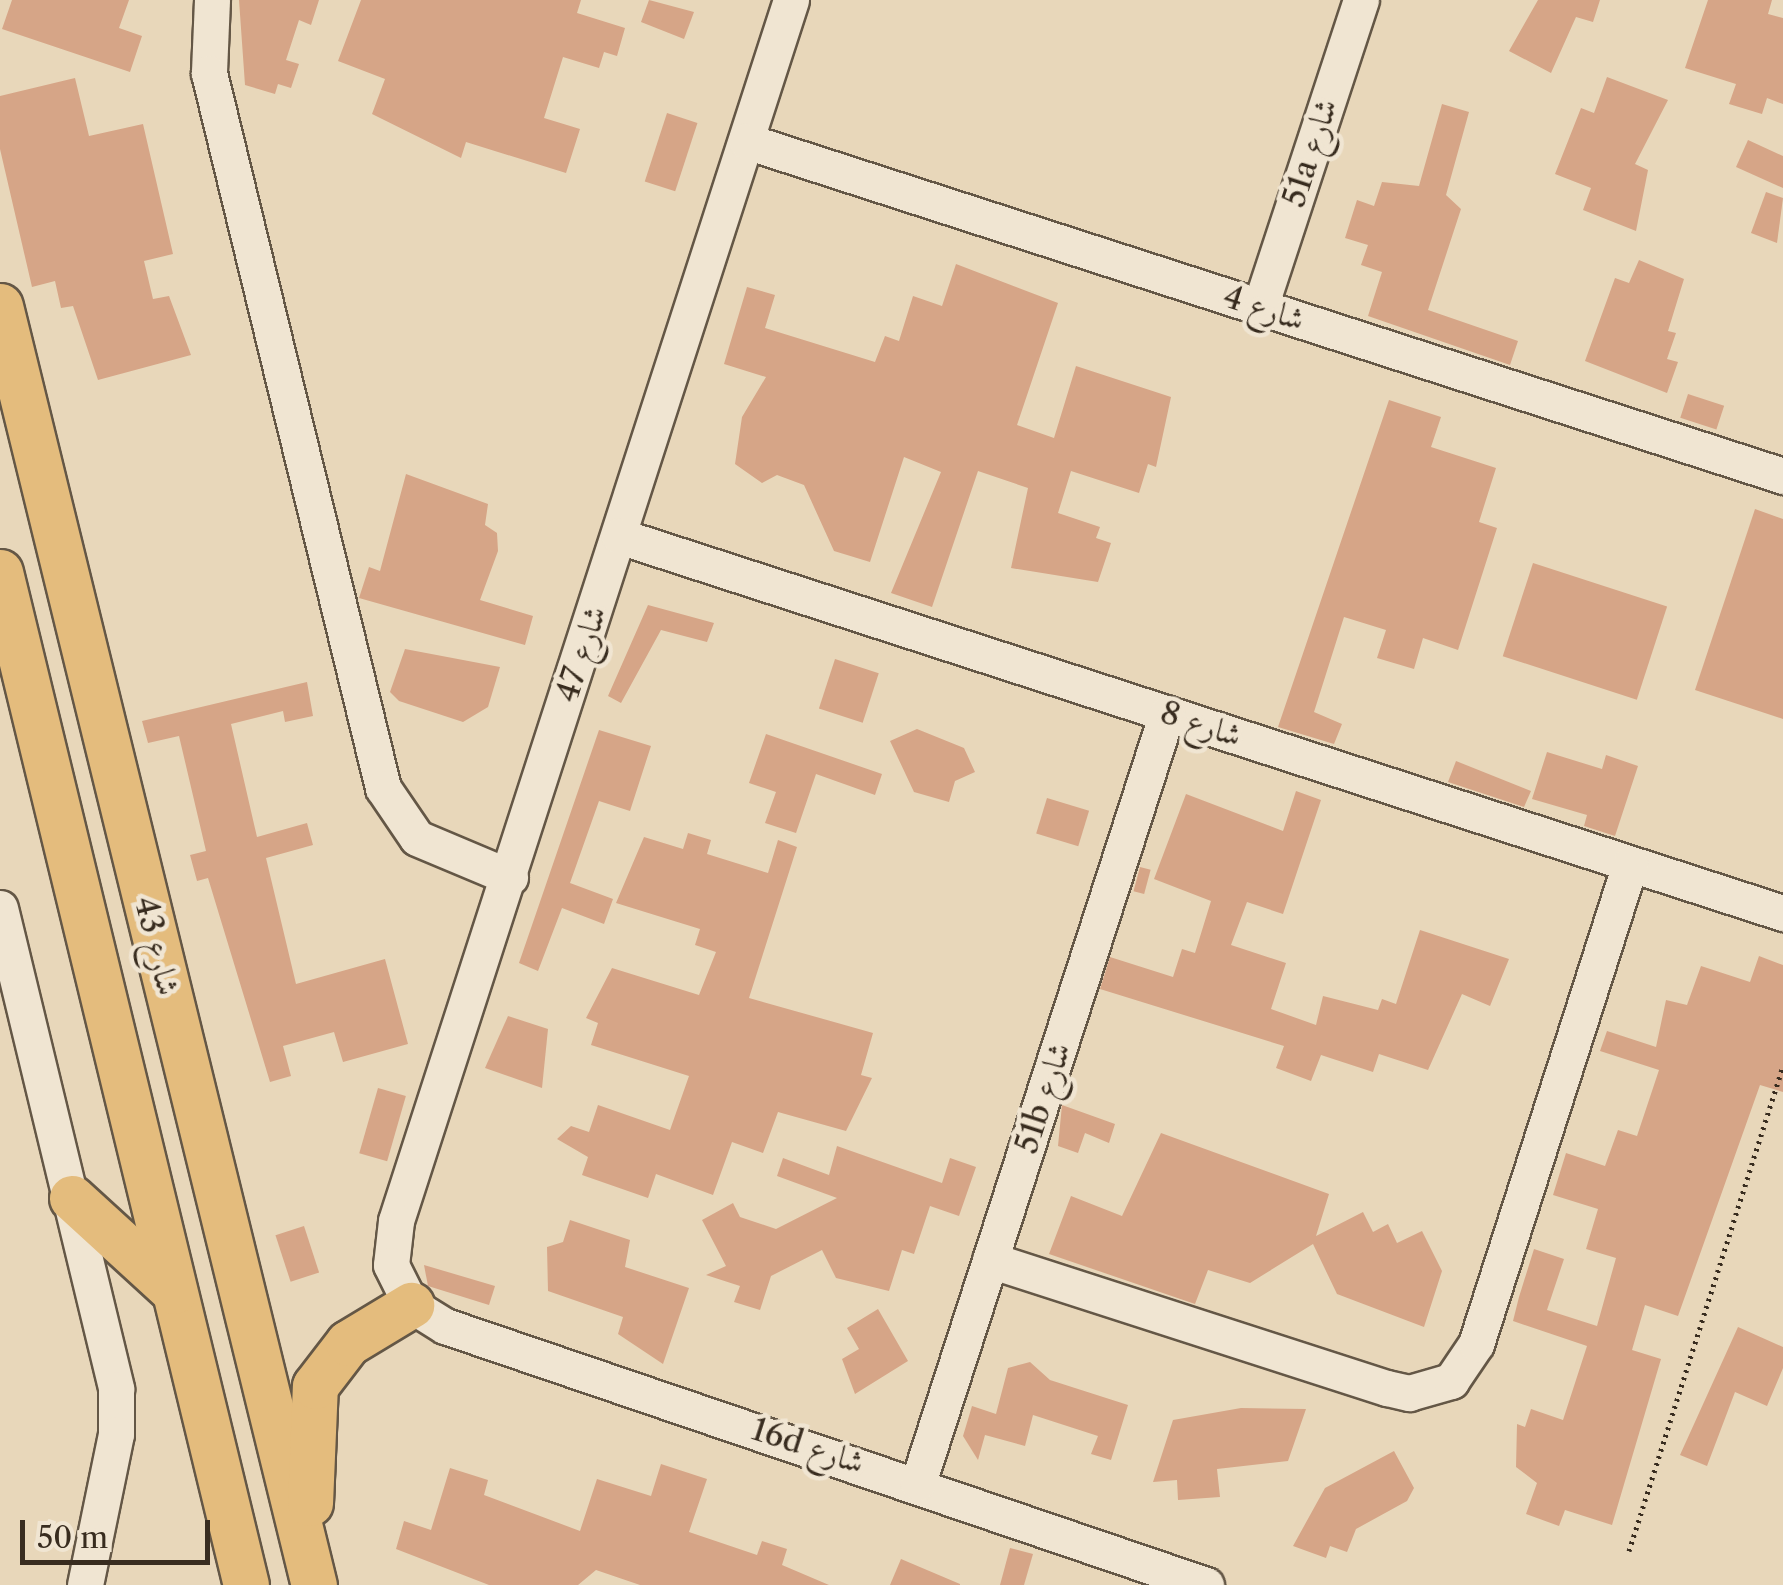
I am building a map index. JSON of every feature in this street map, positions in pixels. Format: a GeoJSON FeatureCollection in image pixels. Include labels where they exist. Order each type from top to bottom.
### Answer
{"type":"FeatureCollection","features":[{"type":"Feature","properties":{"kind":"main road","name":"شارع 43"},"geometry":{"type":"LineString","coordinates":[[0,306],[311,1568]]}},
{"type":"Feature","properties":{"kind":"main road","name":"شارع 43"},"geometry":{"type":"LineString","coordinates":[[0,572],[243,1579]]}},
{"type":"Feature","properties":{"kind":"main road"},"geometry":{"type":"LineString","coordinates":[[72,1198],[174,1291]]}},
{"type":"Feature","properties":{"kind":"main road"},"geometry":{"type":"LineString","coordinates":[[311,1568],[315,1386],[348,1343],[411,1305]]}},
{"type":"Feature","properties":{"kind":"street"},"geometry":{"type":"LineString","coordinates":[[212,0],[209,73],[383,788],[417,838],[510,877]]}},
{"type":"Feature","properties":{"kind":"street","name":"شارع 47"},"geometry":{"type":"LineString","coordinates":[[411,1305],[390,1242],[791,0]]}},
{"type":"Feature","properties":{"kind":"street","name":"51a شارع"},"geometry":{"type":"LineString","coordinates":[[1260,307],[1361,0]]}},
{"type":"Feature","properties":{"kind":"street","name":"شارع 4"},"geometry":{"type":"LineString","coordinates":[[746,140],[1783,476]]}},
{"type":"Feature","properties":{"kind":"street","name":"شارع 8"},"geometry":{"type":"LineString","coordinates":[[619,536],[1783,913]]}},
{"type":"Feature","properties":{"kind":"street","name":"51b شارع"},"geometry":{"type":"LineString","coordinates":[[918,1483],[1167,714]]}},
{"type":"Feature","properties":{"kind":"street"},"geometry":{"type":"LineString","coordinates":[[990,1260],[1386,1388],[1431,1391],[1451,1381],[1476,1344],[1630,864]]}},
{"type":"Feature","properties":{"kind":"street"},"geometry":{"type":"LineString","coordinates":[[0,908],[72,1198],[118,1412],[85,1585]]}},
{"type":"Feature","properties":{"kind":"street","name":"16d شارع"},"geometry":{"type":"LineString","coordinates":[[411,1305],[445,1326],[918,1483],[1206,1585]]}},
{"type":"Feature","properties":{"kind":"path"},"geometry":{"type":"LineString","coordinates":[[1629,1552],[1783,1066]]}},
{"type":"Feature","properties":{"kind":"building"},"geometry":{"type":"Polygon","coordinates":[[[12,0],[129,0],[119,28],[142,36],[130,72],[2,29],[12,0]]]}},
{"type":"Feature","properties":{"kind":"building"},"geometry":{"type":"Polygon","coordinates":[[[239,0],[319,0],[311,25],[299,20],[286,60],[299,64],[291,88],[278,84],[275,94],[245,85],[239,0]]]}},
{"type":"Feature","properties":{"kind":"building"},"geometry":{"type":"Polygon","coordinates":[[[361,0],[581,0],[577,13],[625,28],[617,56],[604,52],[599,68],[563,57],[544,118],[580,129],[566,173],[466,142],[461,158],[372,114],[385,79],[338,61],[361,0]]]}},
{"type":"Feature","properties":{"kind":"building"},"geometry":{"type":"Polygon","coordinates":[[[649,0],[694,12],[684,39],[641,22],[649,0]]]}},
{"type":"Feature","properties":{"kind":"building"},"geometry":{"type":"Polygon","coordinates":[[[1538,0],[1600,0],[1593,22],[1576,17],[1551,73],[1509,51],[1538,0]]]}},
{"type":"Feature","properties":{"kind":"building"},"geometry":{"type":"Polygon","coordinates":[[[1708,0],[1772,0],[1768,14],[1783,18],[1783,104],[1767,98],[1762,114],[1729,104],[1736,84],[1685,68],[1708,0]]]}},
{"type":"Feature","properties":{"kind":"building"},"geometry":{"type":"Polygon","coordinates":[[[1607,77],[1668,100],[1635,164],[1648,170],[1636,231],[1583,210],[1591,188],[1555,174],[1581,108],[1594,113],[1607,77]]]}},
{"type":"Feature","properties":{"kind":"building"},"geometry":{"type":"Polygon","coordinates":[[[75,78],[89,136],[143,124],[173,254],[144,261],[153,299],[169,296],[191,355],[98,380],[73,306],[61,308],[55,281],[32,287],[0,149],[0,96],[75,78]]]}},
{"type":"Feature","properties":{"kind":"building"},"geometry":{"type":"Polygon","coordinates":[[[1442,104],[1469,112],[1446,195],[1461,209],[1428,310],[1518,341],[1510,365],[1368,316],[1382,272],[1361,265],[1368,245],[1345,238],[1357,200],[1374,206],[1382,182],[1419,186],[1442,104]]]}},
{"type":"Feature","properties":{"kind":"building"},"geometry":{"type":"Polygon","coordinates":[[[667,113],[697,123],[675,191],[645,181],[667,113]]]}},
{"type":"Feature","properties":{"kind":"building"},"geometry":{"type":"Polygon","coordinates":[[[1748,140],[1783,156],[1783,188],[1736,167],[1748,140]]]}},
{"type":"Feature","properties":{"kind":"building"},"geometry":{"type":"Polygon","coordinates":[[[1766,192],[1783,198],[1777,243],[1751,233],[1766,192]]]}},
{"type":"Feature","properties":{"kind":"building"},"geometry":{"type":"Polygon","coordinates":[[[1639,260],[1684,279],[1668,331],[1676,333],[1667,359],[1678,362],[1667,393],[1585,361],[1615,278],[1629,283],[1639,260]]]}},
{"type":"Feature","properties":{"kind":"building"},"geometry":{"type":"Polygon","coordinates":[[[956,264],[1058,303],[1017,425],[1054,438],[1076,366],[1171,397],[1156,467],[1148,464],[1139,493],[1071,471],[1058,513],[1100,527],[1096,538],[1111,543],[1098,582],[1011,568],[1028,488],[978,471],[932,607],[891,593],[941,472],[904,457],[870,562],[834,551],[804,485],[777,475],[762,483],[735,464],[742,417],[766,377],[724,364],[747,287],[775,295],[765,328],[875,362],[885,336],[899,341],[913,296],[942,306],[956,264]]]}},
{"type":"Feature","properties":{"kind":"building"},"geometry":{"type":"Polygon","coordinates":[[[1688,394],[1724,406],[1716,430],[1680,418],[1688,394]]]}},
{"type":"Feature","properties":{"kind":"building"},"geometry":{"type":"Polygon","coordinates":[[[1389,400],[1441,417],[1431,447],[1496,468],[1479,522],[1497,528],[1458,650],[1423,638],[1414,669],[1377,658],[1386,630],[1344,617],[1314,712],[1342,724],[1334,744],[1278,727],[1389,400]]]}},
{"type":"Feature","properties":{"kind":"building"},"geometry":{"type":"Polygon","coordinates":[[[406,474],[488,504],[485,525],[497,533],[498,551],[480,600],[533,616],[525,645],[359,598],[369,567],[380,571],[406,474]]]}},
{"type":"Feature","properties":{"kind":"building"},"geometry":{"type":"Polygon","coordinates":[[[1755,509],[1783,519],[1783,719],[1695,690],[1755,509]]]}},
{"type":"Feature","properties":{"kind":"building"},"geometry":{"type":"Polygon","coordinates":[[[1533,563],[1667,607],[1637,700],[1503,656],[1533,563]]]}},
{"type":"Feature","properties":{"kind":"building"},"geometry":{"type":"Polygon","coordinates":[[[648,605],[714,623],[707,642],[661,630],[621,703],[608,696],[648,605]]]}},
{"type":"Feature","properties":{"kind":"building"},"geometry":{"type":"Polygon","coordinates":[[[405,649],[500,667],[488,707],[463,722],[399,701],[390,692],[405,649]]]}},
{"type":"Feature","properties":{"kind":"building"},"geometry":{"type":"Polygon","coordinates":[[[835,659],[879,673],[863,723],[819,708],[835,659]]]}},
{"type":"Feature","properties":{"kind":"building"},"geometry":{"type":"Polygon","coordinates":[[[307,682],[313,716],[285,722],[283,711],[231,724],[257,837],[307,823],[313,845],[266,858],[296,984],[385,959],[408,1044],[343,1062],[334,1032],[283,1046],[291,1076],[270,1082],[208,878],[197,881],[190,855],[206,851],[179,736],[148,743],[142,721],[307,682]]]}},
{"type":"Feature","properties":{"kind":"building"},"geometry":{"type":"Polygon","coordinates":[[[917,729],[964,748],[975,772],[955,781],[949,802],[914,792],[890,741],[917,729]]]}},
{"type":"Feature","properties":{"kind":"building"},"geometry":{"type":"Polygon","coordinates":[[[599,730],[651,746],[630,811],[599,801],[570,883],[613,899],[604,924],[562,908],[538,971],[519,963],[599,730]]]}},
{"type":"Feature","properties":{"kind":"building"},"geometry":{"type":"Polygon","coordinates":[[[766,734],[882,774],[875,795],[816,774],[796,833],[765,823],[776,792],[749,783],[766,734]]]}},
{"type":"Feature","properties":{"kind":"building"},"geometry":{"type":"Polygon","coordinates":[[[1547,752],[1602,769],[1606,755],[1638,766],[1615,836],[1584,826],[1587,815],[1532,799],[1547,752]]]}},
{"type":"Feature","properties":{"kind":"building"},"geometry":{"type":"Polygon","coordinates":[[[1456,761],[1531,791],[1524,807],[1448,782],[1456,761]]]}},
{"type":"Feature","properties":{"kind":"building"},"geometry":{"type":"Polygon","coordinates":[[[1296,791],[1321,800],[1283,914],[1247,902],[1231,945],[1286,963],[1271,1009],[1316,1025],[1323,996],[1378,1010],[1382,999],[1396,1004],[1420,930],[1509,959],[1490,1006],[1462,994],[1428,1070],[1379,1054],[1373,1072],[1321,1055],[1311,1081],[1276,1068],[1284,1046],[1100,989],[1110,957],[1173,977],[1182,949],[1195,953],[1211,901],[1154,879],[1186,794],[1283,831],[1296,791]]]}},
{"type":"Feature","properties":{"kind":"building"},"geometry":{"type":"Polygon","coordinates":[[[1047,798],[1089,811],[1078,846],[1036,833],[1047,798]]]}},
{"type":"Feature","properties":{"kind":"building"},"geometry":{"type":"Polygon","coordinates":[[[688,833],[711,840],[707,854],[768,873],[778,840],[797,847],[749,998],[873,1033],[861,1075],[872,1078],[846,1131],[778,1112],[763,1153],[732,1142],[713,1195],[656,1174],[648,1198],[582,1175],[588,1157],[557,1139],[571,1126],[589,1132],[598,1105],[670,1130],[689,1076],[591,1045],[598,1023],[586,1018],[612,968],[699,995],[716,952],[695,945],[700,929],[616,903],[644,837],[683,849],[688,833]]]}},
{"type":"Feature","properties":{"kind":"building"},"geometry":{"type":"Polygon","coordinates":[[[1140,867],[1151,870],[1144,894],[1134,891],[1140,867]]]}},
{"type":"Feature","properties":{"kind":"building"},"geometry":{"type":"Polygon","coordinates":[[[1759,956],[1783,965],[1783,1092],[1760,1085],[1678,1316],[1645,1305],[1632,1350],[1661,1359],[1612,1525],[1565,1510],[1559,1526],[1526,1514],[1537,1483],[1516,1467],[1517,1424],[1525,1427],[1531,1409],[1563,1420],[1587,1346],[1513,1321],[1519,1297],[1534,1249],[1564,1259],[1547,1310],[1597,1326],[1616,1258],[1586,1249],[1598,1209],[1553,1195],[1566,1153],[1605,1166],[1618,1130],[1637,1136],[1659,1070],[1600,1051],[1607,1031],[1656,1047],[1666,1000],[1687,1005],[1701,966],[1750,982],[1759,956]]]}},
{"type":"Feature","properties":{"kind":"building"},"geometry":{"type":"Polygon","coordinates":[[[508,1016],[548,1029],[542,1088],[485,1068],[508,1016]]]}},
{"type":"Feature","properties":{"kind":"building"},"geometry":{"type":"Polygon","coordinates":[[[378,1088],[406,1096],[387,1161],[359,1153],[378,1088]]]}},
{"type":"Feature","properties":{"kind":"building"},"geometry":{"type":"Polygon","coordinates":[[[1062,1105],[1115,1124],[1109,1143],[1085,1133],[1078,1153],[1058,1146],[1062,1105]]]}},
{"type":"Feature","properties":{"kind":"building"},"geometry":{"type":"Polygon","coordinates":[[[1161,1133],[1329,1194],[1316,1236],[1363,1212],[1373,1232],[1388,1224],[1397,1243],[1422,1231],[1442,1271],[1424,1327],[1337,1294],[1313,1244],[1250,1283],[1208,1270],[1195,1304],[1049,1254],[1071,1196],[1122,1216],[1161,1133]]]}},
{"type":"Feature","properties":{"kind":"building"},"geometry":{"type":"Polygon","coordinates":[[[837,1146],[942,1183],[950,1158],[976,1167],[959,1216],[930,1206],[914,1254],[902,1250],[889,1291],[836,1278],[822,1250],[771,1276],[760,1310],[734,1302],[740,1286],[706,1275],[726,1266],[702,1220],[733,1203],[740,1217],[776,1229],[837,1198],[777,1176],[783,1158],[829,1175],[837,1146]]]}},
{"type":"Feature","properties":{"kind":"building"},"geometry":{"type":"Polygon","coordinates":[[[570,1220],[630,1240],[625,1267],[689,1288],[663,1364],[618,1334],[623,1317],[548,1291],[547,1247],[563,1242],[570,1220]]]}},
{"type":"Feature","properties":{"kind":"building"},"geometry":{"type":"Polygon","coordinates":[[[304,1226],[319,1273],[291,1282],[275,1235],[304,1226]]]}},
{"type":"Feature","properties":{"kind":"building"},"geometry":{"type":"Polygon","coordinates":[[[424,1265],[495,1286],[489,1305],[428,1286],[424,1265]]]}},
{"type":"Feature","properties":{"kind":"building"},"geometry":{"type":"Polygon","coordinates":[[[878,1309],[908,1361],[855,1394],[842,1359],[859,1349],[847,1328],[878,1309]]]}},
{"type":"Feature","properties":{"kind":"building"},"geometry":{"type":"Polygon","coordinates":[[[1738,1327],[1783,1347],[1783,1368],[1767,1406],[1735,1392],[1707,1466],[1680,1455],[1738,1327]]]}},
{"type":"Feature","properties":{"kind":"building"},"geometry":{"type":"Polygon","coordinates":[[[1030,1362],[1050,1380],[1128,1405],[1111,1460],[1091,1454],[1098,1436],[1033,1415],[1025,1446],[985,1435],[978,1460],[963,1436],[972,1406],[996,1414],[1008,1368],[1030,1362]]]}},
{"type":"Feature","properties":{"kind":"building"},"geometry":{"type":"Polygon","coordinates":[[[1241,1408],[1306,1409],[1288,1461],[1217,1469],[1220,1497],[1178,1500],[1177,1480],[1153,1482],[1173,1420],[1241,1408]]]}},
{"type":"Feature","properties":{"kind":"building"},"geometry":{"type":"Polygon","coordinates":[[[1394,1451],[1414,1488],[1407,1501],[1356,1529],[1347,1552],[1330,1546],[1326,1558],[1293,1546],[1325,1488],[1394,1451]]]}},
{"type":"Feature","properties":{"kind":"building"},"geometry":{"type":"Polygon","coordinates":[[[661,1464],[707,1479],[689,1532],[757,1555],[762,1541],[787,1549],[782,1565],[829,1585],[640,1585],[596,1570],[578,1585],[489,1585],[396,1549],[404,1521],[431,1530],[450,1468],[488,1480],[484,1495],[580,1531],[597,1479],[651,1496],[661,1464]]]}},
{"type":"Feature","properties":{"kind":"building"},"geometry":{"type":"Polygon","coordinates":[[[1010,1548],[1033,1554],[1024,1585],[1000,1585],[1010,1548]]]}},
{"type":"Feature","properties":{"kind":"building"},"geometry":{"type":"Polygon","coordinates":[[[901,1559],[960,1584],[960,1585],[890,1585],[901,1559]]]}}]}
